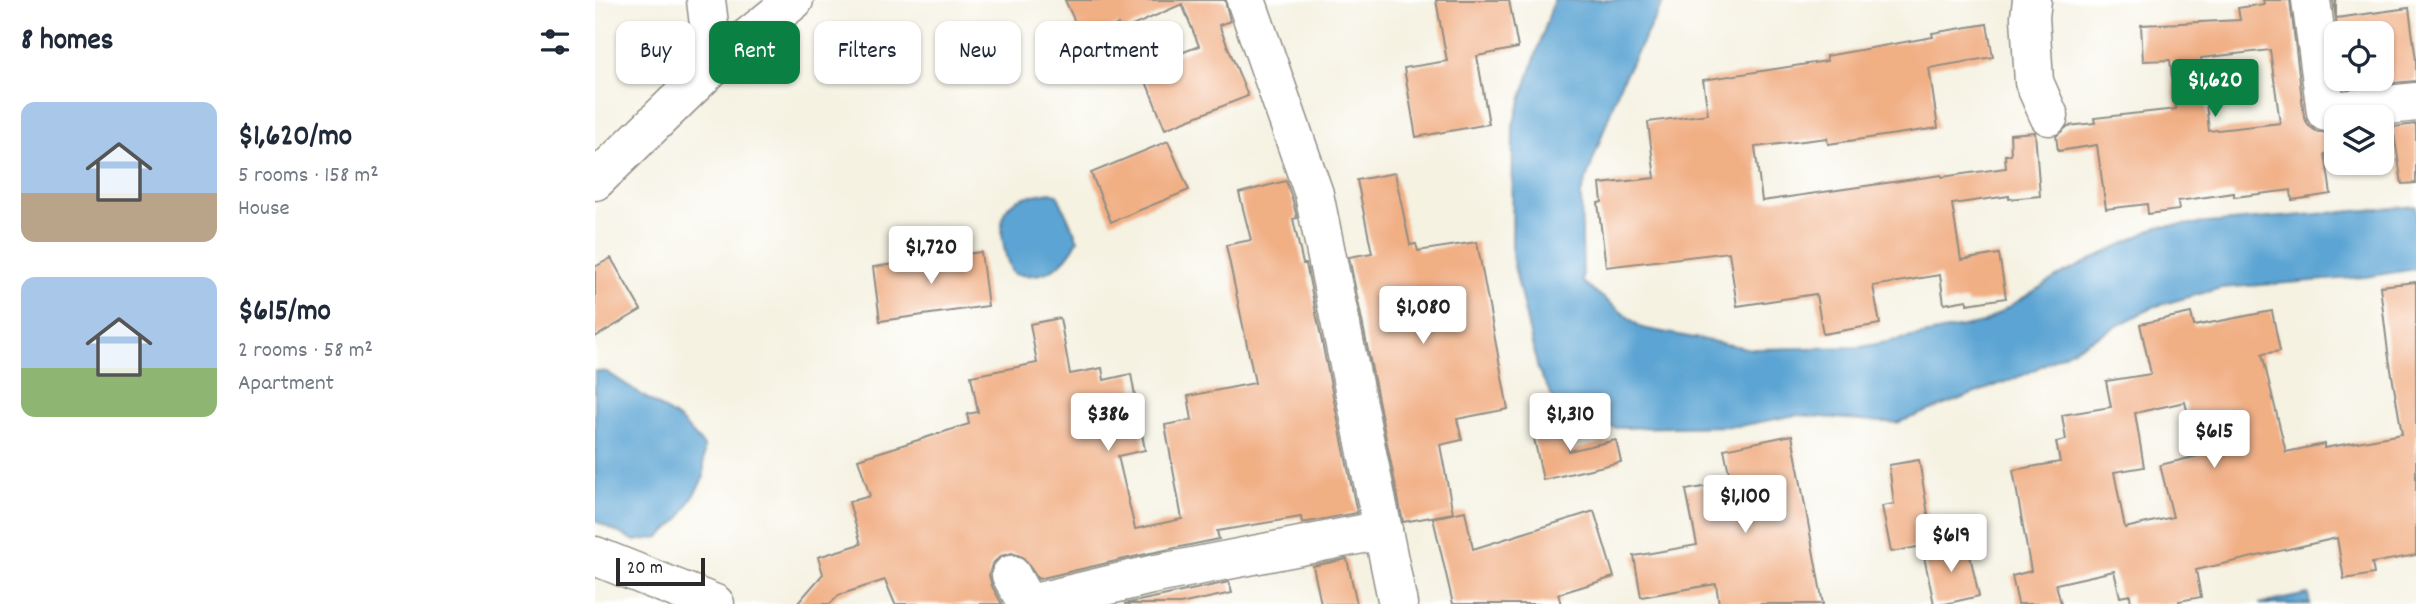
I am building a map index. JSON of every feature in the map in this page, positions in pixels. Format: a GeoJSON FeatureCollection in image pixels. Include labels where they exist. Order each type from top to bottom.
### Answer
{"type":"FeatureCollection","features":[{"type":"Feature","properties":{"kind":"street"},"geometry":{"type":"LineString","coordinates":[[706,0],[709,24]]}},
{"type":"Feature","properties":{"kind":"street"},"geometry":{"type":"LineString","coordinates":[[769,21],[795,0]]}},
{"type":"Feature","properties":{"kind":"street"},"geometry":{"type":"LineString","coordinates":[[1246,0],[1314,194],[1398,604]]}},
{"type":"Feature","properties":{"kind":"street"},"geometry":{"type":"LineString","coordinates":[[2032,0],[2030,17],[2034,82],[2049,116]]}},
{"type":"Feature","properties":{"kind":"street"},"geometry":{"type":"LineString","coordinates":[[2311,0],[2326,112],[2416,102]]}},
{"type":"Feature","properties":{"kind":"street"},"geometry":{"type":"LineString","coordinates":[[595,181],[709,70]]}},
{"type":"Feature","properties":{"kind":"street"},"geometry":{"type":"LineString","coordinates":[[1022,594],[1151,575],[1383,530]]}},
{"type":"Feature","properties":{"kind":"street"},"geometry":{"type":"LineString","coordinates":[[595,556],[715,604]]}},
{"type":"Feature","properties":{"kind":"water"},"geometry":{"type":"Polygon","coordinates":[[[1554,0],[1664,0],[1620,85],[1581,194],[1583,282],[1642,328],[1752,349],[1861,347],[1983,323],[2056,277],[2157,227],[2416,206],[2416,269],[2365,277],[2221,288],[2153,307],[2026,374],[1897,423],[1796,415],[1740,426],[1616,428],[1577,420],[1553,398],[1538,370],[1512,257],[1513,125],[1554,0]]]}},
{"type":"Feature","properties":{"kind":"water"},"geometry":{"type":"Polygon","coordinates":[[[1050,192],[1057,194],[1078,240],[1066,258],[1052,269],[1035,275],[1013,274],[1003,240],[1005,212],[1013,202],[1050,192]]]}},
{"type":"Feature","properties":{"kind":"water"},"geometry":{"type":"Polygon","coordinates":[[[595,371],[607,372],[680,420],[704,446],[704,477],[680,519],[660,537],[635,541],[595,521],[595,371]]]}},
{"type":"Feature","properties":{"kind":"water"},"geometry":{"type":"Polygon","coordinates":[[[2308,594],[2310,604],[2259,604],[2308,594]]]}},
{"type":"Feature","properties":{"kind":"building"},"geometry":{"type":"Polygon","coordinates":[[[1065,0],[1225,0],[1230,21],[1219,25],[1248,96],[1165,129],[1147,84],[1183,84],[1183,52],[1199,46],[1182,4],[1144,21],[1074,21],[1065,0]]]}},
{"type":"Feature","properties":{"kind":"building"},"geometry":{"type":"Polygon","coordinates":[[[1436,0],[1509,0],[1518,48],[1477,56],[1489,124],[1416,137],[1404,68],[1447,61],[1436,0]]]}},
{"type":"Feature","properties":{"kind":"building"},"geometry":{"type":"Polygon","coordinates":[[[2263,0],[2290,0],[2304,116],[2308,125],[2317,132],[2324,132],[2324,175],[2328,175],[2331,194],[2292,200],[2291,190],[2234,197],[2234,193],[2178,201],[2179,210],[2148,214],[2147,204],[2106,209],[2097,145],[2058,151],[2056,136],[2068,126],[2095,123],[2094,118],[2176,109],[2170,60],[2143,61],[2141,25],[2240,20],[2238,8],[2264,4],[2263,0]],[[2270,50],[2201,58],[2209,131],[2280,123],[2270,50]]]}},
{"type":"Feature","properties":{"kind":"building"},"geometry":{"type":"Polygon","coordinates":[[[2333,0],[2336,0],[2336,18],[2409,8],[2416,81],[2394,83],[2394,21],[2336,21],[2333,0]]]}},
{"type":"Feature","properties":{"kind":"building"},"geometry":{"type":"Polygon","coordinates":[[[1987,24],[1993,57],[1929,68],[1938,128],[1828,144],[1827,138],[1755,147],[1762,201],[2006,168],[2005,155],[2011,155],[2010,134],[2035,132],[2040,196],[2009,199],[2009,196],[1952,204],[1961,260],[1999,254],[2006,298],[1967,304],[1967,300],[1944,304],[1940,275],[1873,286],[1880,324],[1823,334],[1816,294],[1737,306],[1729,252],[1606,267],[1598,203],[1602,202],[1600,184],[1655,178],[1648,122],[1708,114],[1703,80],[1827,61],[1826,56],[1933,37],[1932,33],[1987,24]]]}},
{"type":"Feature","properties":{"kind":"building"},"geometry":{"type":"Polygon","coordinates":[[[2416,124],[2416,183],[2402,184],[2394,127],[2416,124]]]}},
{"type":"Feature","properties":{"kind":"building"},"geometry":{"type":"Polygon","coordinates":[[[1168,141],[1189,190],[1111,222],[1091,173],[1168,141]]]}},
{"type":"Feature","properties":{"kind":"building"},"geometry":{"type":"Polygon","coordinates":[[[1395,173],[1410,245],[1416,244],[1418,251],[1477,242],[1508,409],[1457,419],[1462,440],[1440,445],[1453,513],[1403,522],[1349,257],[1372,253],[1357,180],[1395,173]]]}},
{"type":"Feature","properties":{"kind":"building"},"geometry":{"type":"Polygon","coordinates":[[[1286,181],[1297,218],[1293,219],[1303,264],[1306,264],[1357,513],[1302,523],[1301,517],[1217,531],[1219,539],[1038,579],[1023,557],[1012,553],[1001,556],[992,564],[989,575],[1002,604],[895,604],[885,580],[839,595],[830,604],[797,604],[823,574],[818,557],[861,544],[849,502],[870,496],[858,459],[969,424],[967,414],[978,412],[971,376],[1037,363],[1030,324],[1060,318],[1070,374],[1102,368],[1104,380],[1131,374],[1145,450],[1118,456],[1135,529],[1182,519],[1165,425],[1192,420],[1188,396],[1255,383],[1226,245],[1251,240],[1239,193],[1286,181]]]}},
{"type":"Feature","properties":{"kind":"building"},"geometry":{"type":"Polygon","coordinates":[[[981,252],[988,306],[880,321],[873,267],[981,252]]]}},
{"type":"Feature","properties":{"kind":"building"},"geometry":{"type":"Polygon","coordinates":[[[611,258],[641,310],[595,337],[595,267],[611,258]]]}},
{"type":"Feature","properties":{"kind":"building"},"geometry":{"type":"Polygon","coordinates":[[[2416,282],[2416,555],[2372,563],[2374,574],[2344,579],[2337,538],[2196,570],[2201,597],[2179,601],[2179,604],[2131,604],[2130,595],[2120,597],[2114,571],[2056,584],[2061,604],[2018,604],[2012,576],[2031,571],[2013,470],[2060,462],[2056,442],[2066,440],[2062,415],[2111,407],[2106,381],[2151,374],[2140,324],[2191,313],[2194,326],[2272,311],[2280,351],[2262,354],[2286,452],[2324,444],[2324,448],[2402,434],[2380,286],[2416,282]],[[2185,402],[2135,413],[2144,467],[2114,472],[2125,528],[2173,517],[2160,465],[2198,456],[2185,402]]]}},
{"type":"Feature","properties":{"kind":"building"},"geometry":{"type":"Polygon","coordinates":[[[1562,422],[1569,451],[1616,440],[1621,462],[1543,480],[1532,429],[1562,422]]]}},
{"type":"Feature","properties":{"kind":"building"},"geometry":{"type":"Polygon","coordinates":[[[1792,435],[1823,604],[1719,604],[1716,584],[1641,597],[1634,556],[1697,545],[1686,490],[1731,482],[1724,449],[1792,435]]]}},
{"type":"Feature","properties":{"kind":"building"},"geometry":{"type":"Polygon","coordinates":[[[1919,460],[1933,544],[1891,552],[1882,506],[1894,504],[1889,465],[1919,460]]]}},
{"type":"Feature","properties":{"kind":"building"},"geometry":{"type":"Polygon","coordinates":[[[1465,511],[1473,549],[1594,511],[1614,577],[1558,594],[1561,604],[1453,604],[1433,518],[1465,511]]]}},
{"type":"Feature","properties":{"kind":"building"},"geometry":{"type":"Polygon","coordinates":[[[1967,542],[1979,596],[1934,604],[1923,552],[1967,542]]]}},
{"type":"Feature","properties":{"kind":"building"},"geometry":{"type":"Polygon","coordinates":[[[1347,559],[1357,604],[1321,604],[1313,566],[1347,559]]]}},
{"type":"Feature","properties":{"kind":"building"},"geometry":{"type":"Polygon","coordinates":[[[1229,582],[1232,593],[1180,604],[1124,604],[1229,582]]]}}]}
